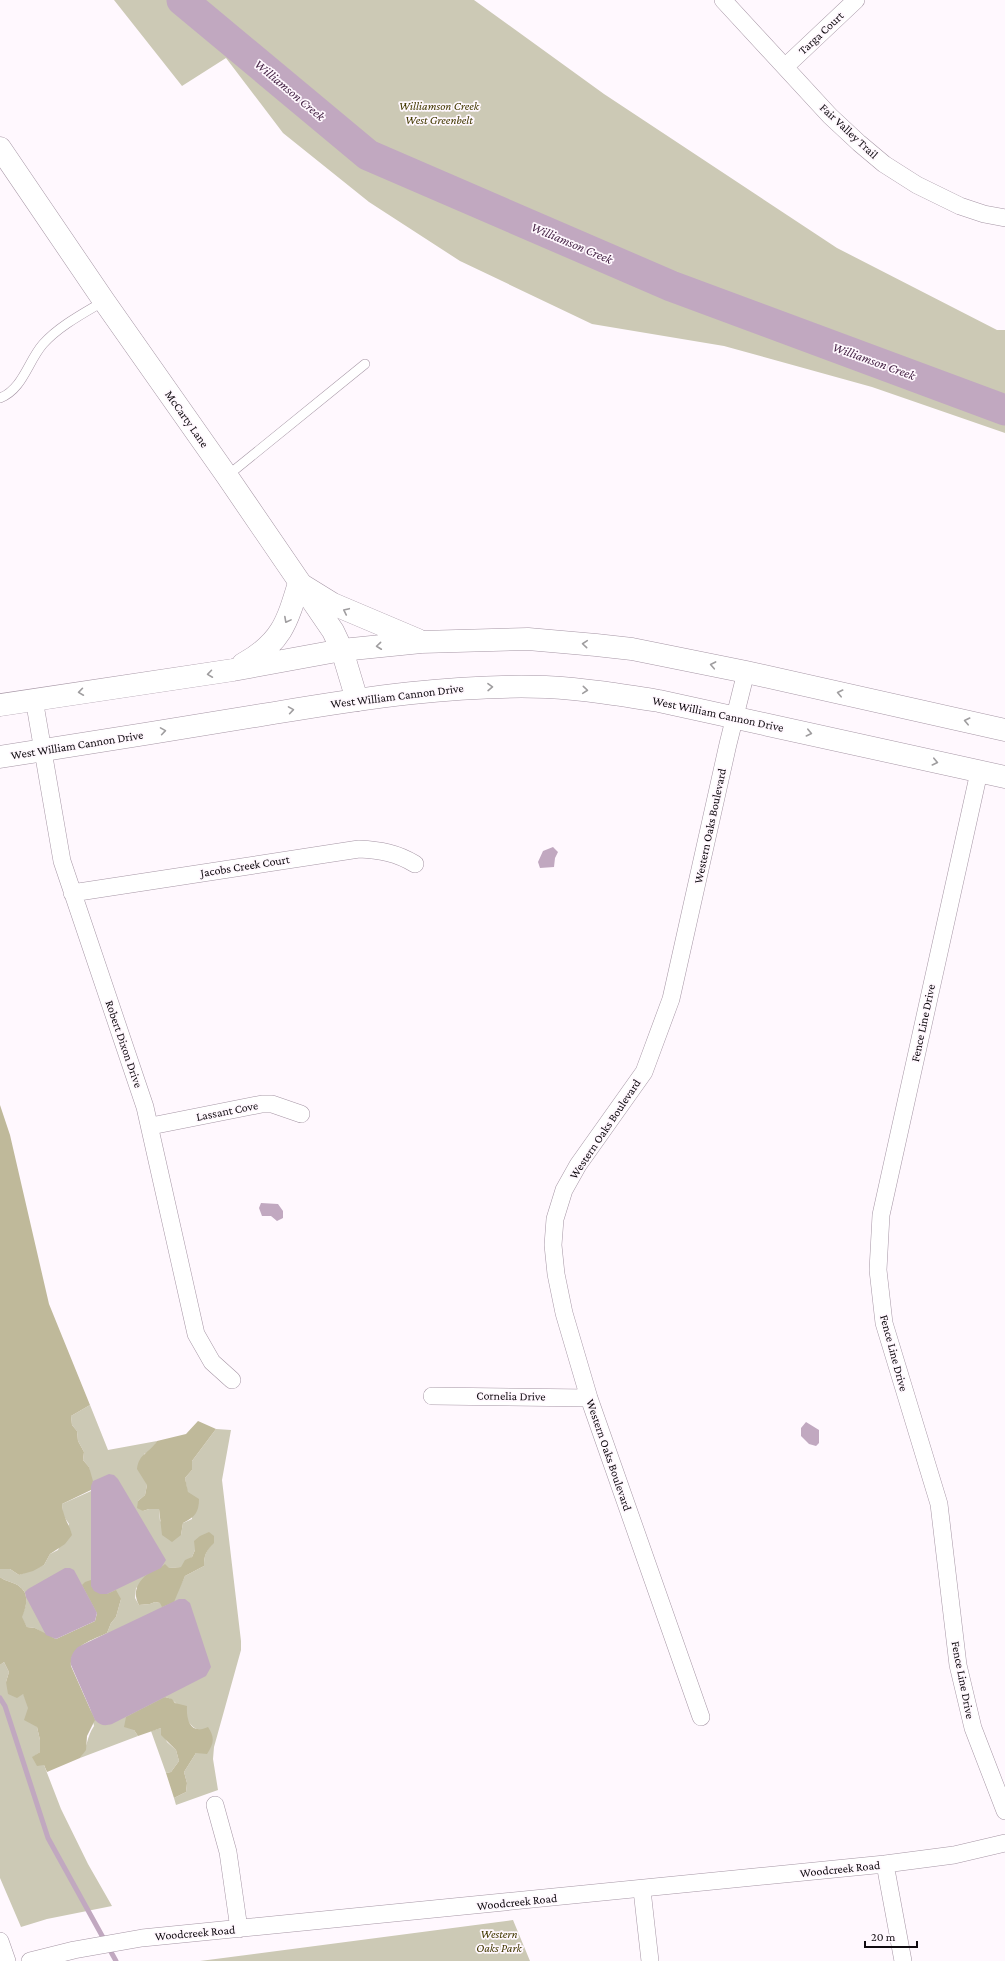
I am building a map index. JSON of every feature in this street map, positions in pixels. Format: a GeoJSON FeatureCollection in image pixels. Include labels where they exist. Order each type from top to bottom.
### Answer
{"type":"FeatureCollection","features":[{"type":"Feature","properties":{"kind":"main road","name":"McCarty Lane"},"geometry":{"type":"LineString","coordinates":[[1,153],[334,632],[342,650],[357,700]]}},
{"type":"Feature","properties":{"kind":"main road"},"geometry":{"type":"LineString","coordinates":[[233,670],[259,656],[272,645],[291,612],[299,583],[333,604],[421,642]]}},
{"type":"Feature","properties":{"kind":"main road"},"geometry":{"type":"LineString","coordinates":[[0,705],[233,670],[342,650],[421,642],[528,639],[596,644],[632,650],[746,672],[1005,730]]}},
{"type":"Feature","properties":{"kind":"main road","name":"West William Cannon Drive"},"geometry":{"type":"LineString","coordinates":[[0,757],[357,700],[424,691],[485,687],[546,687],[601,692],[659,700],[1005,777]]}},
{"type":"Feature","properties":{"kind":"street","name":"Fair Valley Trail"},"geometry":{"type":"LineString","coordinates":[[723,0],[786,66],[830,116],[884,164],[917,185],[960,206],[984,214],[1005,218]]}},
{"type":"Feature","properties":{"kind":"street","name":"Targa Court"},"geometry":{"type":"LineString","coordinates":[[786,66],[856,0]]}},
{"type":"Feature","properties":{"kind":"street","name":"Western Oaks Boulevard"},"geometry":{"type":"LineString","coordinates":[[701,1717],[589,1398],[564,1313],[556,1274],[553,1245],[555,1219],[567,1184],[578,1165],[644,1072],[661,1029],[671,999],[728,744],[746,672]]}},
{"type":"Feature","properties":{"kind":"street","name":"Robert Dixon Drive"},"geometry":{"type":"LineString","coordinates":[[34,699],[41,751],[62,861],[132,1065],[150,1126],[196,1334],[212,1362],[232,1380]]}},
{"type":"Feature","properties":{"kind":"street","name":"Fence Line Drive"},"geometry":{"type":"LineString","coordinates":[[979,772],[881,1215],[878,1270],[884,1323],[939,1504],[960,1672],[973,1728],[1005,1811]]}},
{"type":"Feature","properties":{"kind":"street","name":"Jacobs Creek Court"},"geometry":{"type":"LineString","coordinates":[[72,893],[359,848],[383,850],[403,856],[415,864]]}},
{"type":"Feature","properties":{"kind":"street","name":"Lassant Cove"},"geometry":{"type":"LineString","coordinates":[[150,1126],[262,1104],[272,1104],[302,1114]]}},
{"type":"Feature","properties":{"kind":"street","name":"Cornelia Drive"},"geometry":{"type":"LineString","coordinates":[[432,1396],[589,1398]]}},
{"type":"Feature","properties":{"kind":"street"},"geometry":{"type":"LineString","coordinates":[[215,1805],[228,1852],[239,1929]]}},
{"type":"Feature","properties":{"kind":"street","name":"Woodcreek Road"},"geometry":{"type":"LineString","coordinates":[[30,1961],[74,1950],[142,1938],[642,1890],[885,1864],[954,1855],[1005,1843]]}},
{"type":"Feature","properties":{"kind":"street"},"geometry":{"type":"LineString","coordinates":[[885,1864],[903,1961]]}},
{"type":"Feature","properties":{"kind":"street"},"geometry":{"type":"LineString","coordinates":[[642,1890],[650,1961]]}},
{"type":"Feature","properties":{"kind":"street"},"geometry":{"type":"LineString","coordinates":[[0,1941],[8,1961]]}},
{"type":"Feature","properties":{"kind":"lane"},"geometry":{"type":"LineString","coordinates":[[0,398],[7,395],[25,374],[43,344],[71,322],[104,301]]}},
{"type":"Feature","properties":{"kind":"lane"},"geometry":{"type":"LineString","coordinates":[[227,476],[366,364]]}},
{"type":"Feature","properties":{"kind":"green space","name":"Williamson Creek West Greenbelt"},"geometry":{"type":"Polygon","coordinates":[[[114,0],[474,0],[604,94],[837,248],[997,330],[1005,330],[1005,433],[872,387],[724,346],[592,324],[460,261],[369,202],[283,133],[226,58],[182,86],[114,0]]]}},
{"type":"Feature","properties":{"kind":"green space"},"geometry":{"type":"Polygon","coordinates":[[[90,1405],[108,1450],[157,1441],[152,1450],[144,1454],[147,1485],[145,1495],[138,1501],[143,1511],[149,1509],[159,1509],[160,1521],[181,1535],[183,1523],[192,1519],[185,1478],[192,1470],[192,1461],[216,1429],[231,1430],[222,1480],[241,1650],[214,1747],[213,1759],[218,1790],[176,1805],[174,1798],[186,1792],[187,1783],[184,1772],[196,1753],[201,1730],[191,1725],[181,1709],[165,1697],[134,1730],[138,1736],[80,1758],[94,1726],[78,1647],[107,1633],[111,1623],[116,1617],[121,1599],[51,1638],[35,1628],[27,1627],[21,1617],[26,1605],[25,1593],[18,1585],[0,1577],[0,1569],[10,1569],[19,1575],[44,1565],[50,1554],[58,1550],[69,1524],[63,1515],[62,1504],[91,1491],[89,1467],[83,1460],[84,1452],[78,1441],[77,1431],[72,1425],[71,1416],[90,1405]],[[213,1543],[195,1550],[192,1557],[182,1567],[169,1568],[136,1588],[135,1598],[139,1605],[155,1602],[160,1603],[175,1596],[185,1576],[204,1566],[205,1556],[213,1543]]]}},
{"type":"Feature","properties":{"kind":"green space"},"geometry":{"type":"Polygon","coordinates":[[[4,1662],[9,1672],[6,1682],[23,1693],[37,1727],[40,1740],[40,1752],[33,1757],[44,1765],[61,1809],[88,1864],[112,1906],[47,1919],[21,1927],[0,1878],[0,1665],[4,1662]]]}},
{"type":"Feature","properties":{"kind":"green space"},"geometry":{"type":"Polygon","coordinates":[[[161,1728],[167,1742],[176,1750],[179,1761],[171,1772],[166,1773],[151,1731],[161,1728]]]}},
{"type":"Feature","properties":{"kind":"green space","name":"Western Oaks Park"},"geometry":{"type":"Polygon","coordinates":[[[513,1920],[530,1961],[200,1961],[513,1920]]]}},
{"type":"Feature","properties":{"kind":"shaded area"},"geometry":{"type":"Polygon","coordinates":[[[553,847],[558,852],[555,858],[554,867],[540,868],[538,862],[543,851],[553,847]]]}},
{"type":"Feature","properties":{"kind":"shaded area"},"geometry":{"type":"Polygon","coordinates":[[[0,1105],[10,1135],[49,1304],[90,1405],[71,1416],[72,1425],[77,1431],[78,1441],[84,1452],[83,1460],[89,1467],[93,1481],[91,1490],[62,1504],[72,1535],[65,1544],[50,1554],[44,1565],[33,1571],[19,1575],[10,1569],[0,1569],[0,1105]]]}},
{"type":"Feature","properties":{"kind":"shaded area"},"geometry":{"type":"Polygon","coordinates":[[[261,1203],[278,1204],[283,1211],[283,1218],[277,1221],[271,1216],[262,1216],[259,1208],[261,1203]]]}},
{"type":"Feature","properties":{"kind":"shaded area"},"geometry":{"type":"Polygon","coordinates":[[[198,1421],[216,1429],[192,1461],[192,1470],[185,1478],[188,1492],[199,1499],[196,1514],[191,1519],[183,1523],[181,1535],[172,1542],[162,1535],[159,1509],[149,1509],[143,1511],[137,1508],[138,1501],[145,1495],[147,1485],[137,1469],[138,1464],[142,1457],[157,1441],[186,1434],[198,1421]]]}},
{"type":"Feature","properties":{"kind":"shaded area"},"geometry":{"type":"Polygon","coordinates":[[[806,1422],[819,1430],[819,1443],[816,1446],[809,1444],[801,1436],[801,1428],[806,1422]]]}},
{"type":"Feature","properties":{"kind":"shaded area"},"geometry":{"type":"Polygon","coordinates":[[[109,1474],[114,1475],[118,1479],[166,1560],[161,1568],[107,1594],[100,1594],[94,1591],[91,1586],[91,1486],[93,1481],[109,1474]]]}},
{"type":"Feature","properties":{"kind":"shaded area"},"geometry":{"type":"Polygon","coordinates":[[[209,1532],[214,1536],[214,1543],[206,1553],[204,1566],[185,1576],[174,1602],[162,1607],[160,1603],[155,1602],[139,1605],[136,1597],[136,1590],[139,1583],[145,1576],[165,1564],[169,1568],[181,1567],[185,1560],[192,1557],[195,1550],[194,1541],[200,1536],[209,1532]]]}},
{"type":"Feature","properties":{"kind":"shaded area"},"geometry":{"type":"Polygon","coordinates":[[[65,1568],[74,1570],[97,1613],[95,1621],[56,1639],[46,1635],[26,1597],[25,1592],[65,1568]]]}},
{"type":"Feature","properties":{"kind":"shaded area"},"geometry":{"type":"Polygon","coordinates":[[[0,1577],[18,1585],[25,1593],[26,1605],[22,1617],[27,1627],[35,1628],[56,1639],[95,1621],[97,1613],[82,1585],[85,1582],[91,1580],[91,1586],[107,1594],[116,1590],[121,1599],[116,1617],[111,1623],[107,1633],[83,1645],[74,1653],[71,1659],[71,1666],[95,1720],[87,1736],[86,1750],[80,1758],[47,1772],[44,1765],[37,1766],[32,1757],[40,1752],[40,1740],[37,1727],[24,1720],[28,1708],[23,1694],[17,1698],[8,1694],[6,1682],[9,1672],[4,1662],[0,1665],[0,1577]]]}},
{"type":"Feature","properties":{"kind":"shaded area"},"geometry":{"type":"Polygon","coordinates":[[[179,1599],[185,1599],[190,1603],[211,1667],[206,1676],[112,1724],[105,1725],[99,1723],[95,1720],[71,1665],[71,1657],[73,1653],[78,1647],[179,1599]]]}},
{"type":"Feature","properties":{"kind":"shaded area"},"geometry":{"type":"Polygon","coordinates":[[[165,1697],[172,1699],[175,1703],[187,1706],[187,1717],[191,1725],[197,1729],[208,1727],[213,1737],[211,1747],[207,1754],[196,1753],[184,1772],[187,1783],[186,1792],[174,1798],[166,1773],[171,1772],[179,1761],[176,1750],[161,1735],[161,1728],[138,1736],[134,1730],[124,1727],[126,1717],[165,1697]]]}},
{"type":"Feature","properties":{"kind":"waterway","name":"Williamson Creek"},"geometry":{"type":"LineString","coordinates":[[182,0],[368,155],[671,286],[1005,410]]}},
{"type":"Feature","properties":{"kind":"waterway"},"geometry":{"type":"LineString","coordinates":[[0,1698],[5,1706],[48,1838],[116,1961]]}}]}
